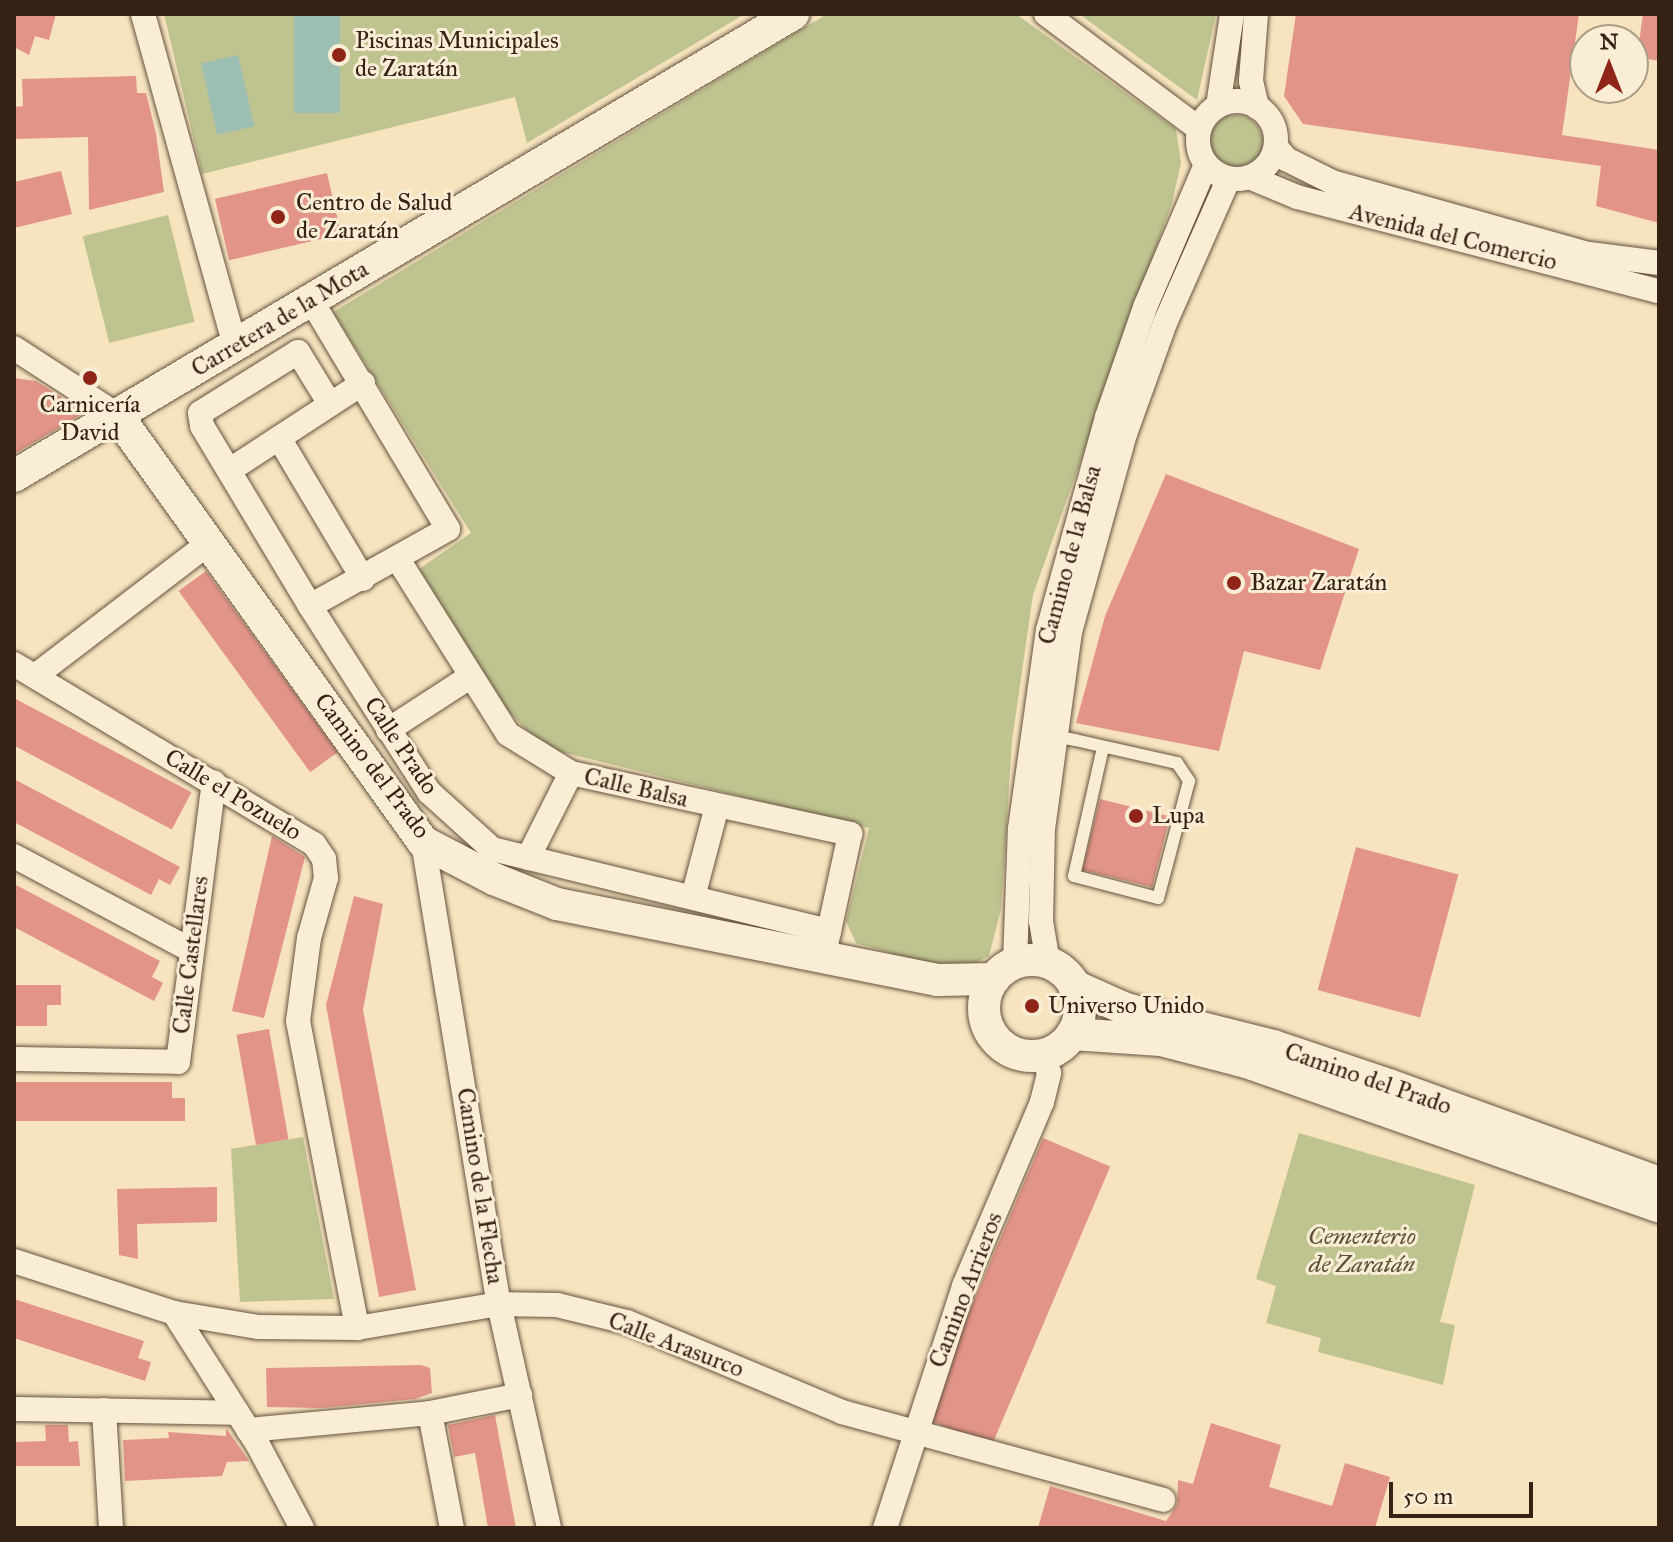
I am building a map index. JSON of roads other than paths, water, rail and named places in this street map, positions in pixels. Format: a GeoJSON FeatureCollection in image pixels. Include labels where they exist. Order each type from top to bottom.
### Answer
{"type":"FeatureCollection","features":[{"type":"Feature","properties":{"kind":"main road","name":"Carretera de la Mota"},"geometry":{"type":"LineString","coordinates":[[14,476],[793,14]]}},
{"type":"Feature","properties":{"kind":"main road","name":"Camino del Prado"},"geometry":{"type":"LineString","coordinates":[[117,415],[423,842],[494,879],[557,904],[826,944],[937,980],[984,1010]]}},
{"type":"Feature","properties":{"kind":"main road"},"geometry":{"type":"LineString","coordinates":[[1048,963],[1074,986],[1080,1010],[1072,1034],[1042,1054],[1028,1056],[1002,1046],[993,1036],[984,1010],[1004,971],[1048,963]]}},
{"type":"Feature","properties":{"kind":"main road","name":"Camino del Prado"},"geometry":{"type":"LineString","coordinates":[[937,980],[1004,971]]}},
{"type":"Feature","properties":{"kind":"main road","name":"Camino del Prado"},"geometry":{"type":"LineString","coordinates":[[1074,986],[1126,1009],[1273,1046],[1360,1075],[1659,1183]]}},
{"type":"Feature","properties":{"kind":"main road","name":"Camino del Prado"},"geometry":{"type":"LineString","coordinates":[[1072,1034],[1146,1038],[1246,1062],[1659,1207]]}},
{"type":"Feature","properties":{"kind":"street"},"geometry":{"type":"LineString","coordinates":[[143,14],[235,346]]}},
{"type":"Feature","properties":{"kind":"street"},"geometry":{"type":"LineString","coordinates":[[1046,14],[1199,129]]}},
{"type":"Feature","properties":{"kind":"street"},"geometry":{"type":"LineString","coordinates":[[1218,106],[1238,101],[1257,107],[1273,124],[1276,147],[1267,166],[1239,178],[1206,165],[1198,148],[1199,129],[1218,106],[1232,14]]}},
{"type":"Feature","properties":{"kind":"street"},"geometry":{"type":"LineString","coordinates":[[1256,14],[1251,81],[1257,107]]}},
{"type":"Feature","properties":{"kind":"street","name":"Avenida del Comercio"},"geometry":{"type":"LineString","coordinates":[[1276,147],[1286,159],[1332,182],[1589,254],[1659,263]]}},
{"type":"Feature","properties":{"kind":"street","name":"Camino de la Balsa"},"geometry":{"type":"LineString","coordinates":[[1004,971],[1020,829],[1051,615],[1076,514],[1145,307],[1206,165]]}},
{"type":"Feature","properties":{"kind":"street","name":"Avenida del Comercio"},"geometry":{"type":"LineString","coordinates":[[1239,178],[1297,197],[1659,291]]}},
{"type":"Feature","properties":{"kind":"street","name":"Camino de la Balsa"},"geometry":{"type":"LineString","coordinates":[[1048,963],[1041,921],[1043,845],[1053,736],[1070,632],[1101,509],[1165,323],[1239,178]]}},
{"type":"Feature","properties":{"kind":"street"},"geometry":{"type":"LineString","coordinates":[[310,606],[399,561],[448,529],[311,300]]}},
{"type":"Feature","properties":{"kind":"street"},"geometry":{"type":"LineString","coordinates":[[14,348],[117,415]]}},
{"type":"Feature","properties":{"kind":"street","name":"Calle Prado"},"geometry":{"type":"LineString","coordinates":[[330,404],[298,352],[200,413],[202,426],[310,606],[429,792],[492,849],[693,897],[826,944]]}},
{"type":"Feature","properties":{"kind":"street"},"geometry":{"type":"LineString","coordinates":[[230,470],[363,383]]}},
{"type":"Feature","properties":{"kind":"street"},"geometry":{"type":"LineString","coordinates":[[279,438],[363,579]]}},
{"type":"Feature","properties":{"kind":"street"},"geometry":{"type":"LineString","coordinates":[[24,670],[210,542]]}},
{"type":"Feature","properties":{"kind":"street","name":"Calle Balsa"},"geometry":{"type":"LineString","coordinates":[[399,561],[508,734],[571,773],[850,834],[826,944]]}},
{"type":"Feature","properties":{"kind":"street","name":"Calle el Pozuelo"},"geometry":{"type":"LineString","coordinates":[[24,670],[314,844],[324,859],[326,878],[309,938],[298,1021],[357,1328]]}},
{"type":"Feature","properties":{"kind":"street"},"geometry":{"type":"LineString","coordinates":[[388,730],[471,676]]}},
{"type":"Feature","properties":{"kind":"street"},"geometry":{"type":"LineString","coordinates":[[494,879],[507,863],[528,858],[571,773]]}},
{"type":"Feature","properties":{"kind":"street","name":"Calle Castellares"},"geometry":{"type":"LineString","coordinates":[[14,1059],[178,1062],[214,782]]}},
{"type":"Feature","properties":{"kind":"street"},"geometry":{"type":"LineString","coordinates":[[693,897],[717,806]]}},
{"type":"Feature","properties":{"kind":"street","name":"Camino de la Flecha"},"geometry":{"type":"LineString","coordinates":[[423,842],[499,1304],[549,1528]]}},
{"type":"Feature","properties":{"kind":"street"},"geometry":{"type":"LineString","coordinates":[[14,856],[191,950]]}},
{"type":"Feature","properties":{"kind":"street"},"geometry":{"type":"LineString","coordinates":[[528,858],[546,876],[557,904]]}},
{"type":"Feature","properties":{"kind":"street","name":"Camino Arrieros"},"geometry":{"type":"LineString","coordinates":[[885,1528],[914,1431],[964,1286],[1042,1102],[1049,1073],[1042,1054]]}},
{"type":"Feature","properties":{"kind":"street","name":"Calle Arasurco"},"geometry":{"type":"LineString","coordinates":[[14,1261],[174,1313],[259,1327],[357,1328],[499,1304],[557,1305],[627,1322],[842,1412],[1043,1471],[1163,1500]]}},
{"type":"Feature","properties":{"kind":"street"},"geometry":{"type":"LineString","coordinates":[[174,1313],[243,1421],[302,1528]]}},
{"type":"Feature","properties":{"kind":"street"},"geometry":{"type":"LineString","coordinates":[[14,1409],[104,1410],[243,1421],[430,1413],[520,1395]]}},
{"type":"Feature","properties":{"kind":"street"},"geometry":{"type":"LineString","coordinates":[[104,1410],[111,1528]]}},
{"type":"Feature","properties":{"kind":"street"},"geometry":{"type":"LineString","coordinates":[[430,1413],[452,1528]]}},
{"type":"Feature","properties":{"kind":"lane"},"geometry":{"type":"LineString","coordinates":[[1053,736],[1177,763],[1189,781],[1158,898],[1074,876],[1103,747]]}},
{"type":"Feature","properties":{"kind":"place","name":"Piscinas Municipales de Zaratán"},"geometry":{"type":"Point","coordinates":[339,55]}},
{"type":"Feature","properties":{"kind":"place","name":"Centro de Salud de Zaratán"},"geometry":{"type":"Point","coordinates":[278,217]}},
{"type":"Feature","properties":{"kind":"place","name":"Carnicería David"},"geometry":{"type":"Point","coordinates":[90,378]}},
{"type":"Feature","properties":{"kind":"place","name":"Bazar Zaratán"},"geometry":{"type":"Point","coordinates":[1234,583]}},
{"type":"Feature","properties":{"kind":"place","name":"Lupa"},"geometry":{"type":"Point","coordinates":[1136,816]}},
{"type":"Feature","properties":{"kind":"place","name":"Universo Unido"},"geometry":{"type":"Point","coordinates":[1032,1006]}},
{"type":"Feature","properties":{"kind":"park label","name":"Cementerio de Zaratán"},"geometry":{"type":"Point","coordinates":[1362,1251]}}]}
